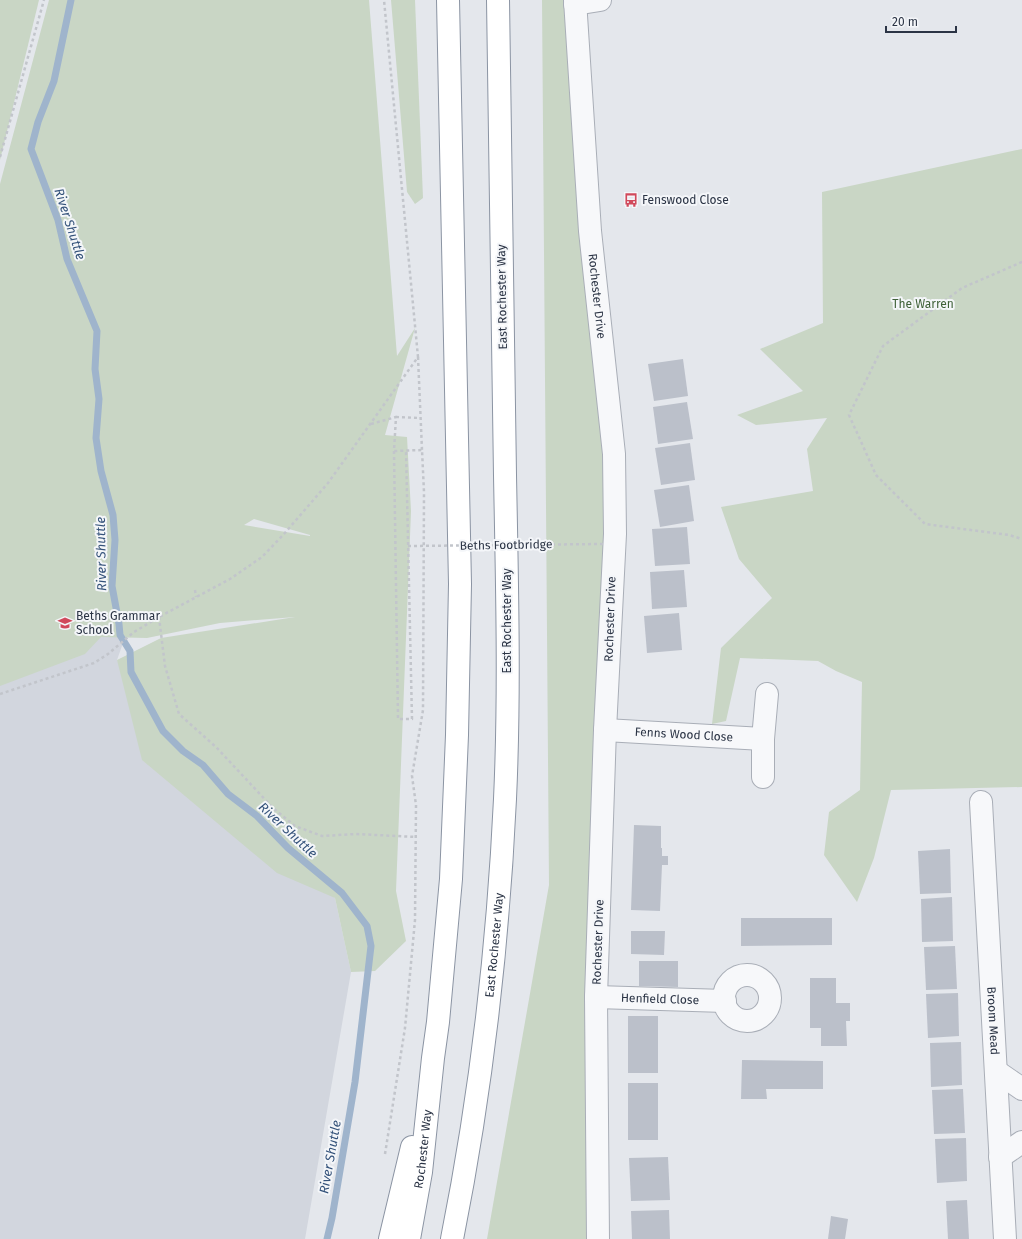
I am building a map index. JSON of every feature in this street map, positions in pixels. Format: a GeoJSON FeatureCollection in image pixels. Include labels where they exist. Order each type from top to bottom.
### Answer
{"type":"FeatureCollection","features":[{"type":"Feature","properties":{"kind":"highway"},"geometry":{"type":"LineString","coordinates":[[390,1239],[433,1058],[438,1022],[451,879],[457,735],[460,592],[448,0]]}},
{"type":"Feature","properties":{"kind":"highway","name":"East Rochester Way"},"geometry":{"type":"LineString","coordinates":[[452,1239],[464,1182],[486,1027],[498,912],[505,797],[508,681],[498,0]]}},
{"type":"Feature","properties":{"kind":"highway","name":"Rochester Way"},"geometry":{"type":"LineString","coordinates":[[409,1239],[422,1172],[433,1058]]}},
{"type":"Feature","properties":{"kind":"street"},"geometry":{"type":"LineString","coordinates":[[575,2],[600,0]]}},
{"type":"Feature","properties":{"kind":"street","name":"Rochester Drive"},"geometry":{"type":"LineString","coordinates":[[575,2],[590,231],[614,454],[615,534],[596,997],[598,1239]]}},
{"type":"Feature","properties":{"kind":"street"},"geometry":{"type":"LineString","coordinates":[[763,777],[763,739],[767,694]]}},
{"type":"Feature","properties":{"kind":"street","name":"Fenns Wood Close"},"geometry":{"type":"LineString","coordinates":[[606,730],[763,739]]}},
{"type":"Feature","properties":{"kind":"street","name":"Broom Mead"},"geometry":{"type":"LineString","coordinates":[[982,802],[1005,1239]]}},
{"type":"Feature","properties":{"kind":"street","name":"Henfield Close"},"geometry":{"type":"LineString","coordinates":[[596,997],[725,1001]]}},
{"type":"Feature","properties":{"kind":"street"},"geometry":{"type":"LineString","coordinates":[[996,1071],[1022,1089]]}},
{"type":"Feature","properties":{"kind":"street"},"geometry":{"type":"LineString","coordinates":[[1000,1157],[1022,1142]]}},
{"type":"Feature","properties":{"kind":"path"},"geometry":{"type":"LineString","coordinates":[[0,157],[44,0]]}},
{"type":"Feature","properties":{"kind":"path"},"geometry":{"type":"LineString","coordinates":[[384,0],[418,357],[424,492],[423,710],[412,776],[416,805],[415,920],[405,1028],[384,1157]]}},
{"type":"Feature","properties":{"kind":"path"},"geometry":{"type":"LineString","coordinates":[[1022,262],[962,288],[883,346],[849,415],[876,475],[925,524],[1009,535],[1022,540]]}},
{"type":"Feature","properties":{"kind":"path"},"geometry":{"type":"LineString","coordinates":[[0,694],[94,663],[108,654],[134,632],[159,616],[230,579],[262,557],[284,534],[328,482],[418,357]]}},
{"type":"Feature","properties":{"kind":"path"},"geometry":{"type":"LineString","coordinates":[[371,424],[396,417],[420,418]]}},
{"type":"Feature","properties":{"kind":"path"},"geometry":{"type":"LineString","coordinates":[[396,417],[394,481],[398,719],[412,719],[406,450]]}},
{"type":"Feature","properties":{"kind":"path"},"geometry":{"type":"LineString","coordinates":[[394,451],[422,450]]}},
{"type":"Feature","properties":{"kind":"path","name":"Beths Footbridge"},"geometry":{"type":"LineString","coordinates":[[408,546],[603,544]]}},
{"type":"Feature","properties":{"kind":"path"},"geometry":{"type":"LineString","coordinates":[[195,590],[196,597]]}},
{"type":"Feature","properties":{"kind":"path"},"geometry":{"type":"LineString","coordinates":[[159,616],[166,666],[179,714],[216,747],[273,808],[296,826],[322,836],[356,834],[416,837]]}},
{"type":"Feature","properties":{"kind":"shaded area","name":"Beths Grammar School"},"geometry":{"type":"Polygon","coordinates":[[[369,0],[143,586],[117,660],[168,759],[335,898],[351,972],[305,1239],[0,1239],[0,208],[369,0]]]}},
{"type":"Feature","properties":{"kind":"green space"},"geometry":{"type":"Polygon","coordinates":[[[0,0],[39,0],[0,160],[0,0]]]}},
{"type":"Feature","properties":{"kind":"green space"},"geometry":{"type":"Polygon","coordinates":[[[49,0],[369,0],[397,356],[415,328],[385,435],[407,437],[411,511],[396,891],[406,941],[375,971],[351,972],[335,898],[277,873],[142,760],[117,660],[161,638],[295,617],[220,623],[147,638],[101,637],[85,654],[0,686],[0,184],[49,0]],[[254,519],[244,525],[310,536],[254,519]]]}},
{"type":"Feature","properties":{"kind":"green space"},"geometry":{"type":"Polygon","coordinates":[[[391,0],[415,0],[423,198],[415,204],[407,192],[391,0]]]}},
{"type":"Feature","properties":{"kind":"green space"},"geometry":{"type":"Polygon","coordinates":[[[542,0],[574,0],[605,496],[591,1239],[487,1239],[549,885],[542,0]]]}},
{"type":"Feature","properties":{"kind":"green space","name":"The Warren"},"geometry":{"type":"Polygon","coordinates":[[[1022,149],[1022,787],[891,790],[874,858],[857,902],[824,855],[829,812],[860,790],[862,682],[836,671],[818,661],[740,658],[726,721],[712,724],[721,648],[772,598],[739,559],[721,507],[813,491],[807,449],[827,418],[756,425],[737,415],[803,391],[760,349],[823,323],[822,192],[1022,149]]]}},
{"type":"Feature","properties":{"kind":"building"},"geometry":{"type":"Polygon","coordinates":[[[683,359],[688,396],[654,401],[648,364],[683,359]]]}},
{"type":"Feature","properties":{"kind":"building"},"geometry":{"type":"Polygon","coordinates":[[[687,402],[693,439],[658,444],[653,407],[687,402]]]}},
{"type":"Feature","properties":{"kind":"building"},"geometry":{"type":"Polygon","coordinates":[[[690,443],[695,480],[661,485],[655,448],[690,443]]]}},
{"type":"Feature","properties":{"kind":"building"},"geometry":{"type":"Polygon","coordinates":[[[689,485],[694,521],[660,527],[654,490],[689,485]]]}},
{"type":"Feature","properties":{"kind":"building"},"geometry":{"type":"Polygon","coordinates":[[[687,527],[690,564],[655,566],[652,529],[687,527]]]}},
{"type":"Feature","properties":{"kind":"building"},"geometry":{"type":"Polygon","coordinates":[[[684,570],[687,607],[652,609],[650,572],[684,570]]]}},
{"type":"Feature","properties":{"kind":"building"},"geometry":{"type":"Polygon","coordinates":[[[679,613],[682,650],[647,653],[644,616],[679,613]]]}},
{"type":"Feature","properties":{"kind":"building"},"geometry":{"type":"Polygon","coordinates":[[[634,825],[661,826],[662,856],[668,856],[668,865],[662,865],[660,911],[631,910],[634,825]]]}},
{"type":"Feature","properties":{"kind":"building"},"geometry":{"type":"Polygon","coordinates":[[[950,849],[951,893],[920,894],[918,851],[950,849]]]}},
{"type":"Feature","properties":{"kind":"building"},"geometry":{"type":"Polygon","coordinates":[[[952,897],[953,941],[922,942],[921,899],[952,897]]]}},
{"type":"Feature","properties":{"kind":"building"},"geometry":{"type":"Polygon","coordinates":[[[741,918],[832,918],[832,945],[741,946],[741,918]]]}},
{"type":"Feature","properties":{"kind":"building"},"geometry":{"type":"Polygon","coordinates":[[[631,931],[665,931],[664,955],[631,954],[631,931]]]}},
{"type":"Feature","properties":{"kind":"building"},"geometry":{"type":"Polygon","coordinates":[[[955,946],[957,989],[926,990],[924,947],[955,946]]]}},
{"type":"Feature","properties":{"kind":"building"},"geometry":{"type":"Polygon","coordinates":[[[639,961],[678,961],[678,987],[639,986],[639,961]]]}},
{"type":"Feature","properties":{"kind":"building"},"geometry":{"type":"Polygon","coordinates":[[[810,978],[836,978],[836,1003],[850,1003],[850,1021],[846,1021],[847,1046],[821,1046],[821,1028],[810,1028],[810,978]]]}},
{"type":"Feature","properties":{"kind":"building"},"geometry":{"type":"Polygon","coordinates":[[[958,993],[959,1036],[928,1038],[926,994],[958,993]]]}},
{"type":"Feature","properties":{"kind":"building"},"geometry":{"type":"Polygon","coordinates":[[[628,1016],[658,1016],[658,1073],[628,1073],[628,1016]]]}},
{"type":"Feature","properties":{"kind":"building"},"geometry":{"type":"Polygon","coordinates":[[[961,1042],[962,1085],[931,1087],[930,1043],[961,1042]]]}},
{"type":"Feature","properties":{"kind":"building"},"geometry":{"type":"Polygon","coordinates":[[[742,1060],[823,1061],[823,1089],[766,1089],[767,1099],[741,1099],[742,1060]]]}},
{"type":"Feature","properties":{"kind":"building"},"geometry":{"type":"Polygon","coordinates":[[[628,1083],[658,1083],[658,1140],[628,1140],[628,1083]]]}},
{"type":"Feature","properties":{"kind":"building"},"geometry":{"type":"Polygon","coordinates":[[[963,1089],[965,1133],[934,1134],[932,1090],[963,1089]]]}},
{"type":"Feature","properties":{"kind":"building"},"geometry":{"type":"Polygon","coordinates":[[[966,1138],[967,1181],[937,1183],[935,1139],[966,1138]]]}},
{"type":"Feature","properties":{"kind":"building"},"geometry":{"type":"Polygon","coordinates":[[[668,1157],[670,1200],[631,1201],[629,1158],[668,1157]]]}},
{"type":"Feature","properties":{"kind":"building"},"geometry":{"type":"Polygon","coordinates":[[[967,1200],[969,1239],[948,1239],[946,1201],[967,1200]]]}},
{"type":"Feature","properties":{"kind":"building"},"geometry":{"type":"Polygon","coordinates":[[[669,1210],[670,1239],[632,1239],[631,1211],[669,1210]]]}},
{"type":"Feature","properties":{"kind":"building"},"geometry":{"type":"Polygon","coordinates":[[[831,1216],[848,1219],[845,1239],[828,1239],[831,1216]]]}},
{"type":"Feature","properties":{"kind":"waterway","name":"River Shuttle"},"geometry":{"type":"LineString","coordinates":[[71,0],[54,81],[38,122],[31,149],[58,220],[67,259],[97,331],[95,369],[99,399],[96,438],[101,471],[113,515],[115,540],[112,586],[120,635],[130,651],[131,672],[163,731],[183,751],[203,765],[228,794],[257,816],[288,848],[342,893],[367,926],[371,946],[355,1082],[332,1218],[327,1239]]}},
{"type":"Feature","properties":{"kind":"place","name":"Fenswood Close"},"geometry":{"type":"Point","coordinates":[631,200]}},
{"type":"Feature","properties":{"kind":"place","name":"Beths Grammar School"},"geometry":{"type":"Point","coordinates":[65,623]}}]}
